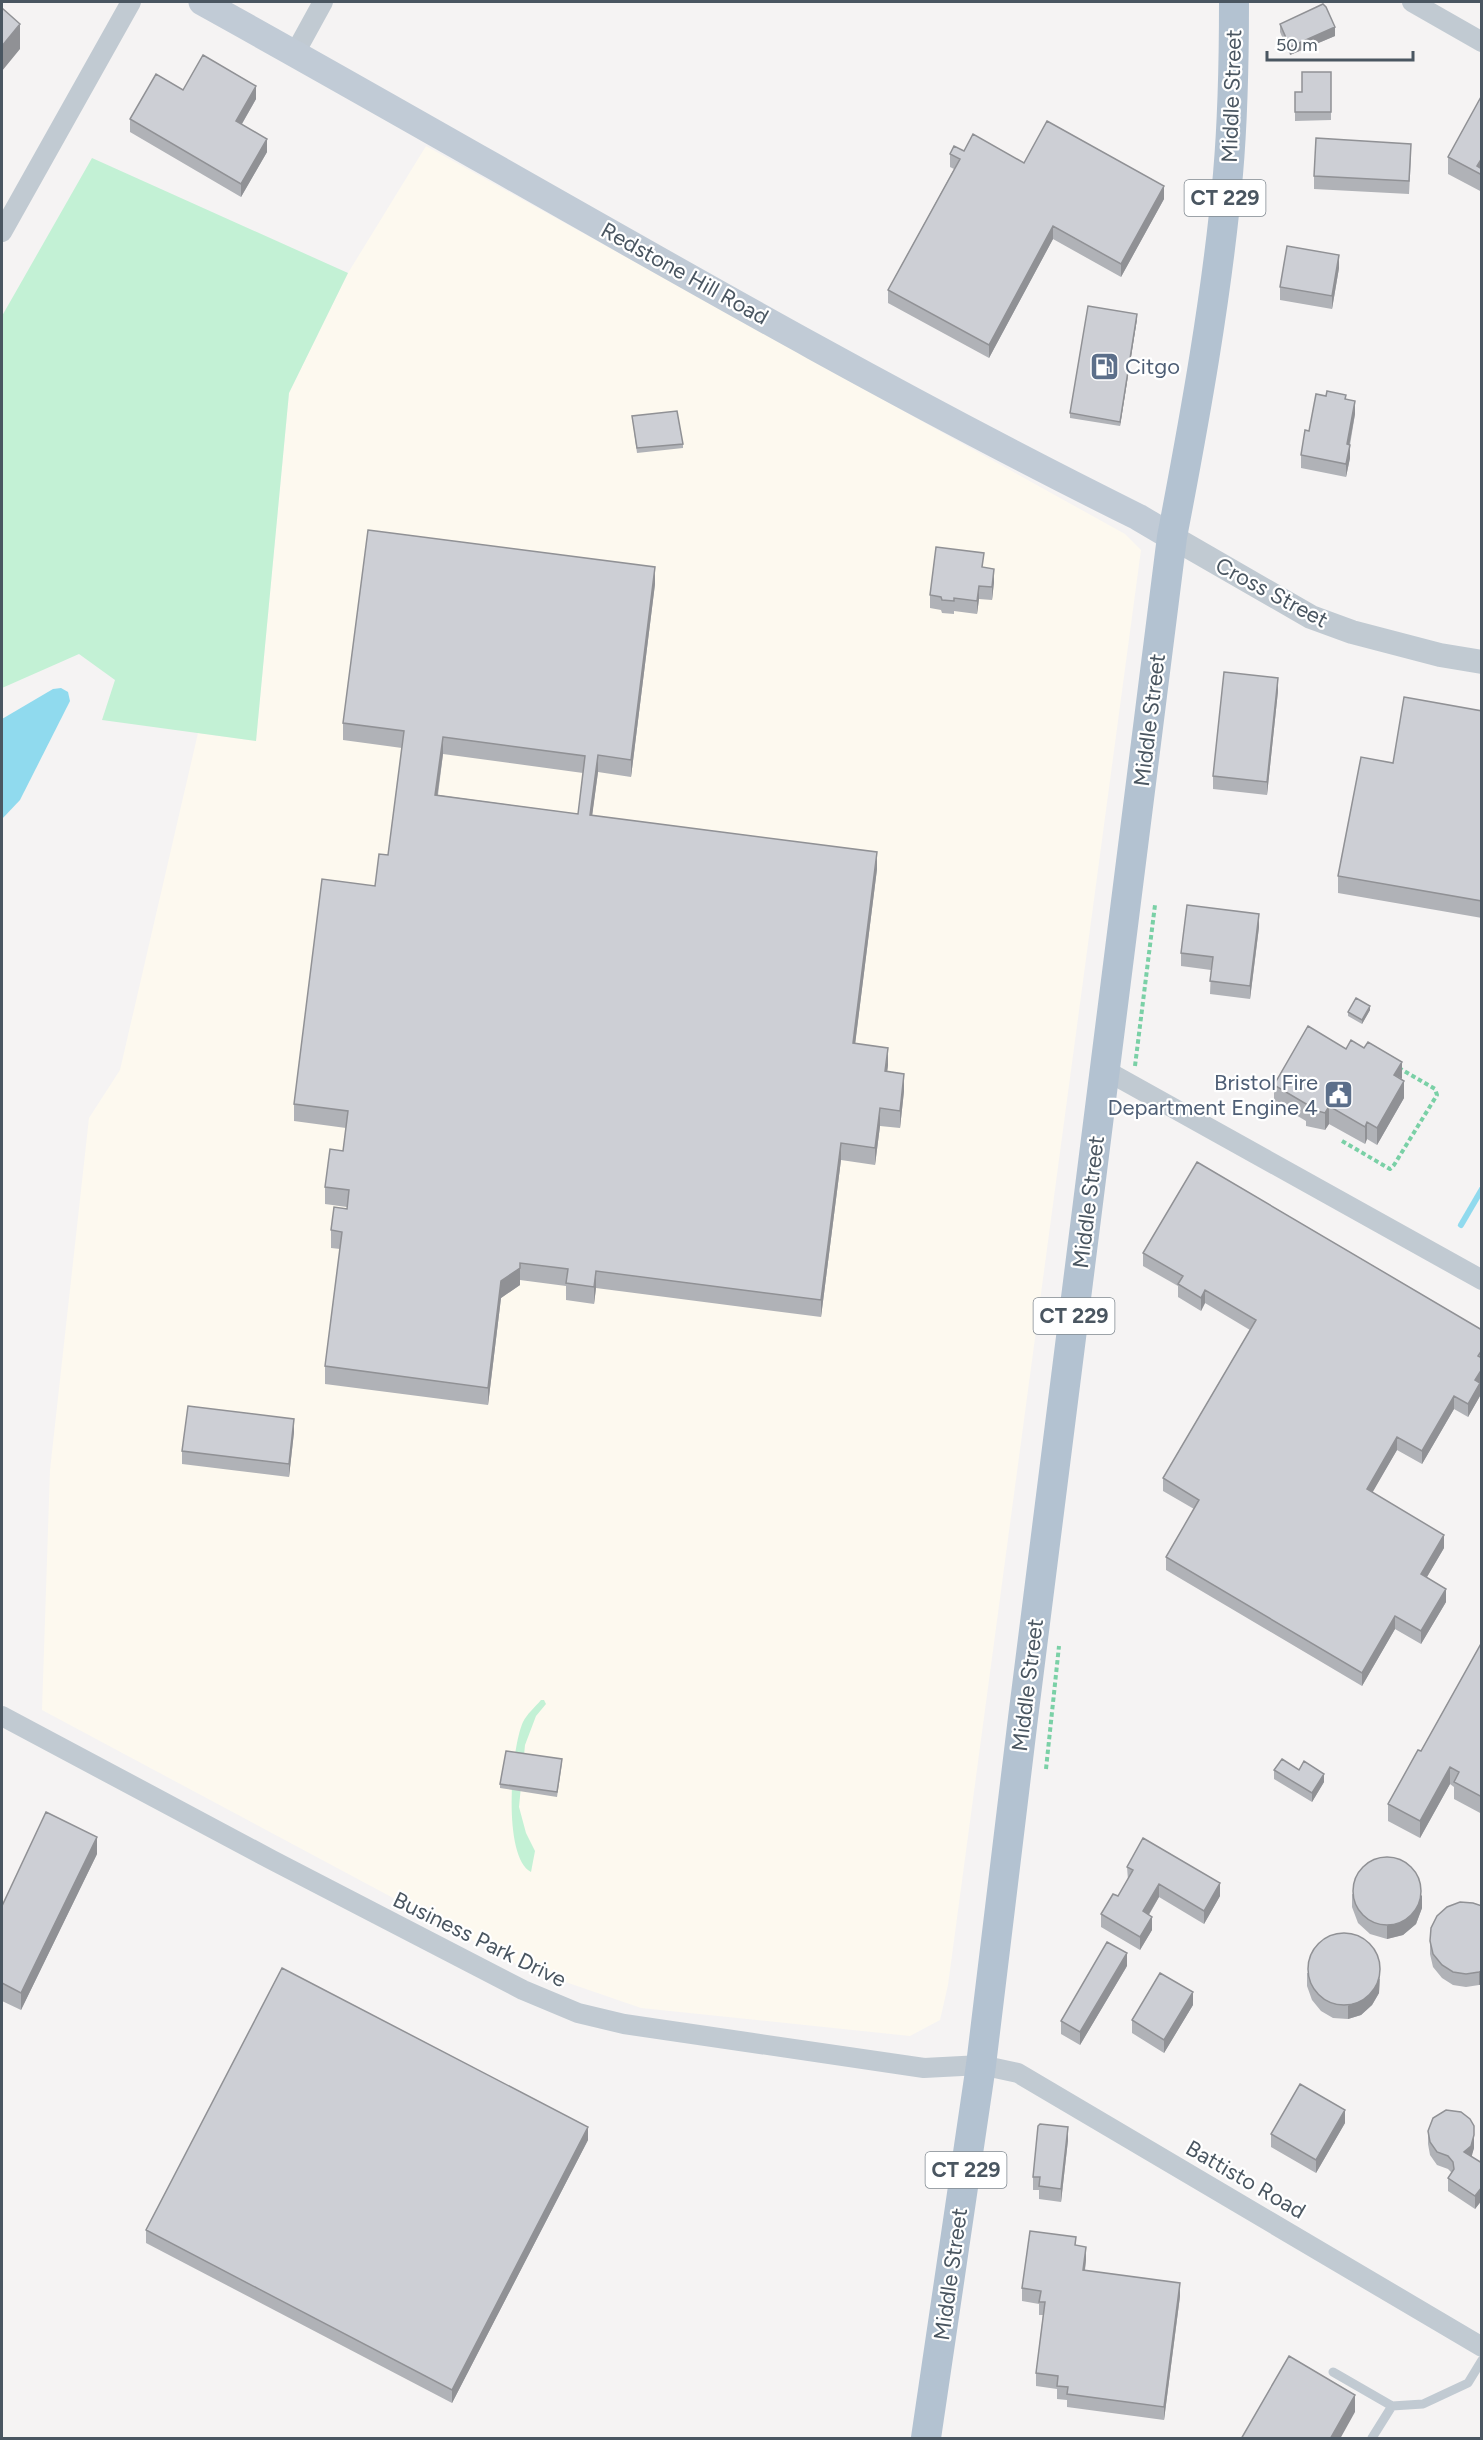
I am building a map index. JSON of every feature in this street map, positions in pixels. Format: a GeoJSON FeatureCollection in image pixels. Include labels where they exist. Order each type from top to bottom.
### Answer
{"type":"FeatureCollection","features":[{"type":"Feature","properties":{"kind":"main road","name":"Redstone Hill Road"},"geometry":{"type":"LineString","coordinates":[[202,2],[702,284],[1172,537]]}},
{"type":"Feature","properties":{"kind":"main road","name":"Middle Street"},"geometry":{"type":"LineString","coordinates":[[926,2439],[981,2065],[1172,537],[1202,376],[1221,236],[1228,172],[1234,2]]}},
{"type":"Feature","properties":{"kind":"street"},"geometry":{"type":"LineString","coordinates":[[2,232],[130,2]]}},
{"type":"Feature","properties":{"kind":"street"},"geometry":{"type":"LineString","coordinates":[[295,53],[323,2]]}},
{"type":"Feature","properties":{"kind":"street"},"geometry":{"type":"LineString","coordinates":[[1412,2],[1482,42]]}},
{"type":"Feature","properties":{"kind":"street","name":"Cross Street"},"geometry":{"type":"LineString","coordinates":[[1172,537],[1311,617],[1352,632],[1429,652],[1482,662]]}},
{"type":"Feature","properties":{"kind":"street"},"geometry":{"type":"LineString","coordinates":[[1105,1070],[1482,1280]]}},
{"type":"Feature","properties":{"kind":"street","name":"Business Park Drive"},"geometry":{"type":"LineString","coordinates":[[2,1716],[386,1919],[523,1990],[560,2006],[624,2024],[924,2068],[981,2065]]}},
{"type":"Feature","properties":{"kind":"street","name":"Battisto Road"},"geometry":{"type":"LineString","coordinates":[[981,2065],[1018,2073],[1482,2347]]}},
{"type":"Feature","properties":{"kind":"lane"},"geometry":{"type":"LineString","coordinates":[[1333,2372],[1392,2406],[1423,2404],[1468,2384],[1482,2360]]}},
{"type":"Feature","properties":{"kind":"lane"},"geometry":{"type":"LineString","coordinates":[[1372,2439],[1392,2406]]}},
{"type":"Feature","properties":{"kind":"path"},"geometry":{"type":"LineString","coordinates":[[1132,1084],[1155,905]]}},
{"type":"Feature","properties":{"kind":"path"},"geometry":{"type":"LineString","coordinates":[[1342,1141],[1390,1169],[1394,1166],[1437,1095],[1435,1089],[1397,1066]]}},
{"type":"Feature","properties":{"kind":"path"},"geometry":{"type":"LineString","coordinates":[[1046,1769],[1059,1646]]}},
{"type":"Feature","properties":{"kind":"shaded area"},"geometry":{"type":"Polygon","coordinates":[[[426,146],[1125,534],[1141,550],[948,1985],[940,2020],[910,2036],[641,2008],[522,1967],[42,1710],[50,1470],[89,1118],[120,1070],[198,733],[256,741],[289,393],[348,273],[426,146]]]}},
{"type":"Feature","properties":{"kind":"green space"},"geometry":{"type":"Polygon","coordinates":[[[92,158],[348,273],[289,393],[256,741],[102,720],[115,680],[79,654],[2,688],[2,316],[92,158]]]}},
{"type":"Feature","properties":{"kind":"green space"},"geometry":{"type":"Polygon","coordinates":[[[541,1700],[544,1700],[546,1704],[536,1716],[525,1745],[519,1807],[526,1833],[535,1851],[531,1872],[522,1862],[516,1846],[513,1825],[513,1777],[515,1754],[523,1722],[541,1700]]]}},
{"type":"Feature","properties":{"kind":"water"},"geometry":{"type":"Polygon","coordinates":[[[61,688],[68,692],[70,701],[20,800],[2,819],[2,719],[53,689],[61,688]]]}},
{"type":"Feature","properties":{"kind":"building"},"geometry":{"type":"Polygon","coordinates":[[[1323,4],[1335,27],[1290,47],[1280,24],[1323,4]]]}},
{"type":"Feature","properties":{"kind":"building"},"geometry":{"type":"Polygon","coordinates":[[[2,8],[20,24],[2,46],[2,8]]]}},
{"type":"Feature","properties":{"kind":"building"},"geometry":{"type":"Polygon","coordinates":[[[203,55],[256,86],[236,121],[267,139],[241,184],[130,119],[156,74],[183,90],[203,55]]]}},
{"type":"Feature","properties":{"kind":"building"},"geometry":{"type":"Polygon","coordinates":[[[1302,72],[1331,72],[1331,112],[1295,112],[1295,92],[1302,92],[1302,72]]]}},
{"type":"Feature","properties":{"kind":"building"},"geometry":{"type":"Polygon","coordinates":[[[1482,95],[1482,158],[1477,166],[1482,169],[1482,175],[1448,157],[1482,95]]]}},
{"type":"Feature","properties":{"kind":"building"},"geometry":{"type":"Polygon","coordinates":[[[1047,121],[1164,186],[1121,264],[1053,226],[989,345],[888,290],[960,159],[950,154],[954,146],[964,151],[973,134],[1024,163],[1047,121]]]}},
{"type":"Feature","properties":{"kind":"building"},"geometry":{"type":"Polygon","coordinates":[[[1316,138],[1411,144],[1409,181],[1314,176],[1316,138]]]}},
{"type":"Feature","properties":{"kind":"building"},"geometry":{"type":"Polygon","coordinates":[[[1287,246],[1339,255],[1332,296],[1280,287],[1287,246]]]}},
{"type":"Feature","properties":{"kind":"building","name":"Citgo"},"geometry":{"type":"Polygon","coordinates":[[[1088,306],[1137,314],[1120,422],[1070,413],[1088,306]]]}},
{"type":"Feature","properties":{"kind":"building"},"geometry":{"type":"Polygon","coordinates":[[[1327,391],[1346,395],[1345,399],[1355,401],[1347,444],[1350,445],[1346,464],[1301,455],[1305,430],[1309,431],[1316,394],[1326,396],[1327,391]]]}},
{"type":"Feature","properties":{"kind":"building"},"geometry":{"type":"Polygon","coordinates":[[[677,411],[683,444],[637,448],[632,416],[677,411]]]}},
{"type":"Feature","properties":{"kind":"building"},"geometry":{"type":"Polygon","coordinates":[[[368,530],[655,567],[631,760],[598,755],[590,815],[877,852],[853,1043],[888,1048],[885,1071],[904,1074],[900,1111],[880,1108],[875,1148],[841,1143],[821,1300],[596,1271],[594,1287],[566,1283],[568,1269],[520,1263],[520,1268],[501,1281],[488,1388],[325,1366],[342,1232],[331,1230],[334,1207],[347,1209],[349,1190],[325,1187],[330,1149],[343,1151],[348,1111],[294,1104],[322,879],[375,886],[379,854],[388,855],[404,731],[343,723],[368,530]],[[443,737],[435,795],[578,814],[585,756],[443,737]]]}},
{"type":"Feature","properties":{"kind":"building"},"geometry":{"type":"Polygon","coordinates":[[[936,547],[984,553],[982,567],[994,569],[992,587],[979,586],[977,601],[954,598],[954,601],[942,600],[941,597],[930,595],[936,547]]]}},
{"type":"Feature","properties":{"kind":"building"},"geometry":{"type":"Polygon","coordinates":[[[1224,672],[1278,678],[1267,782],[1213,776],[1224,672]]]}},
{"type":"Feature","properties":{"kind":"building"},"geometry":{"type":"Polygon","coordinates":[[[1404,697],[1482,711],[1482,901],[1338,876],[1361,757],[1393,763],[1404,697]]]}},
{"type":"Feature","properties":{"kind":"building"},"geometry":{"type":"Polygon","coordinates":[[[1187,905],[1259,914],[1250,986],[1210,981],[1213,957],[1181,953],[1187,905]]]}},
{"type":"Feature","properties":{"kind":"building"},"geometry":{"type":"Polygon","coordinates":[[[1356,998],[1370,1006],[1362,1020],[1348,1012],[1356,998]]]}},
{"type":"Feature","properties":{"kind":"building","name":"Bristol Fire Department Engine 4"},"geometry":{"type":"Polygon","coordinates":[[[1308,1026],[1346,1049],[1351,1040],[1364,1048],[1368,1042],[1402,1062],[1394,1075],[1404,1081],[1377,1128],[1367,1122],[1365,1127],[1329,1106],[1325,1113],[1306,1108],[1308,1105],[1274,1085],[1308,1026]]]}},
{"type":"Feature","properties":{"kind":"building"},"geometry":{"type":"Polygon","coordinates":[[[1197,1162],[1482,1330],[1482,1350],[1478,1356],[1482,1358],[1482,1369],[1475,1380],[1480,1383],[1468,1404],[1454,1396],[1422,1451],[1397,1437],[1367,1489],[1444,1535],[1421,1574],[1446,1589],[1421,1631],[1395,1616],[1362,1673],[1166,1557],[1199,1500],[1163,1478],[1256,1320],[1205,1290],[1201,1298],[1178,1284],[1183,1276],[1143,1253],[1197,1162]]]}},
{"type":"Feature","properties":{"kind":"building"},"geometry":{"type":"Polygon","coordinates":[[[188,1406],[294,1419],[289,1464],[182,1451],[188,1406]]]}},
{"type":"Feature","properties":{"kind":"building"},"geometry":{"type":"Polygon","coordinates":[[[1482,1642],[1482,1797],[1454,1782],[1459,1772],[1450,1767],[1420,1821],[1388,1804],[1418,1750],[1421,1751],[1482,1642]]]}},
{"type":"Feature","properties":{"kind":"building"},"geometry":{"type":"Polygon","coordinates":[[[506,1751],[562,1759],[557,1792],[500,1784],[506,1751]]]}},
{"type":"Feature","properties":{"kind":"building"},"geometry":{"type":"Polygon","coordinates":[[[1282,1759],[1299,1770],[1304,1761],[1324,1774],[1312,1793],[1274,1770],[1282,1759]]]}},
{"type":"Feature","properties":{"kind":"building"},"geometry":{"type":"Polygon","coordinates":[[[46,1812],[97,1837],[21,1993],[2,1983],[2,1906],[46,1812]]]}},
{"type":"Feature","properties":{"kind":"building"},"geometry":{"type":"Polygon","coordinates":[[[1143,1838],[1220,1883],[1204,1911],[1159,1884],[1143,1911],[1152,1917],[1140,1937],[1101,1914],[1113,1894],[1118,1896],[1133,1870],[1127,1867],[1143,1838]]]}},
{"type":"Feature","properties":{"kind":"building"},"geometry":{"type":"Polygon","coordinates":[[[1380,1857],[1394,1857],[1406,1862],[1416,1872],[1421,1891],[1416,1910],[1406,1920],[1394,1925],[1380,1925],[1368,1920],[1358,1910],[1353,1898],[1353,1884],[1358,1872],[1368,1862],[1380,1857]]]}},
{"type":"Feature","properties":{"kind":"building"},"geometry":{"type":"Polygon","coordinates":[[[1460,1902],[1482,1906],[1482,1971],[1479,1972],[1466,1974],[1453,1972],[1442,1965],[1433,1954],[1430,1941],[1431,1928],[1437,1916],[1447,1907],[1460,1902]]]}},
{"type":"Feature","properties":{"kind":"building"},"geometry":{"type":"Polygon","coordinates":[[[1337,1933],[1351,1933],[1370,1943],[1380,1962],[1380,1976],[1370,1995],[1351,2005],[1337,2005],[1318,1995],[1308,1976],[1308,1962],[1318,1943],[1337,1933]]]}},
{"type":"Feature","properties":{"kind":"building"},"geometry":{"type":"Polygon","coordinates":[[[1107,1942],[1127,1953],[1080,2032],[1061,2021],[1107,1942]]]}},
{"type":"Feature","properties":{"kind":"building"},"geometry":{"type":"Polygon","coordinates":[[[282,1968],[588,2127],[452,2390],[146,2230],[282,1968]]]}},
{"type":"Feature","properties":{"kind":"building"},"geometry":{"type":"Polygon","coordinates":[[[1160,1973],[1193,1992],[1164,2040],[1132,2020],[1160,1973]]]}},
{"type":"Feature","properties":{"kind":"building"},"geometry":{"type":"Polygon","coordinates":[[[1300,2084],[1345,2110],[1316,2160],[1271,2134],[1300,2084]]]}},
{"type":"Feature","properties":{"kind":"building"},"geometry":{"type":"Polygon","coordinates":[[[1446,2110],[1461,2112],[1470,2119],[1474,2126],[1471,2146],[1464,2152],[1482,2163],[1482,2187],[1475,2196],[1448,2178],[1454,2169],[1453,2162],[1448,2156],[1437,2152],[1430,2142],[1428,2131],[1433,2118],[1446,2110]]]}},
{"type":"Feature","properties":{"kind":"building"},"geometry":{"type":"Polygon","coordinates":[[[1040,2124],[1068,2127],[1061,2189],[1039,2186],[1040,2177],[1033,2177],[1040,2124]]]}},
{"type":"Feature","properties":{"kind":"building"},"geometry":{"type":"Polygon","coordinates":[[[1030,2231],[1076,2237],[1075,2245],[1086,2247],[1083,2270],[1180,2283],[1164,2407],[1067,2394],[1068,2387],[1057,2386],[1058,2376],[1036,2373],[1045,2302],[1039,2302],[1041,2291],[1022,2288],[1030,2231]]]}},
{"type":"Feature","properties":{"kind":"building"},"geometry":{"type":"Polygon","coordinates":[[[1289,2356],[1355,2395],[1330,2439],[1241,2439],[1289,2356]]]}},
{"type":"Feature","properties":{"kind":"waterway"},"geometry":{"type":"LineString","coordinates":[[1461,1225],[1482,1189]]}},
{"type":"Feature","properties":{"kind":"place","name":"Citgo"},"geometry":{"type":"Point","coordinates":[1104,366]}},
{"type":"Feature","properties":{"kind":"place","name":"Bristol Fire Department Engine 4"},"geometry":{"type":"Point","coordinates":[1339,1095]}}]}
